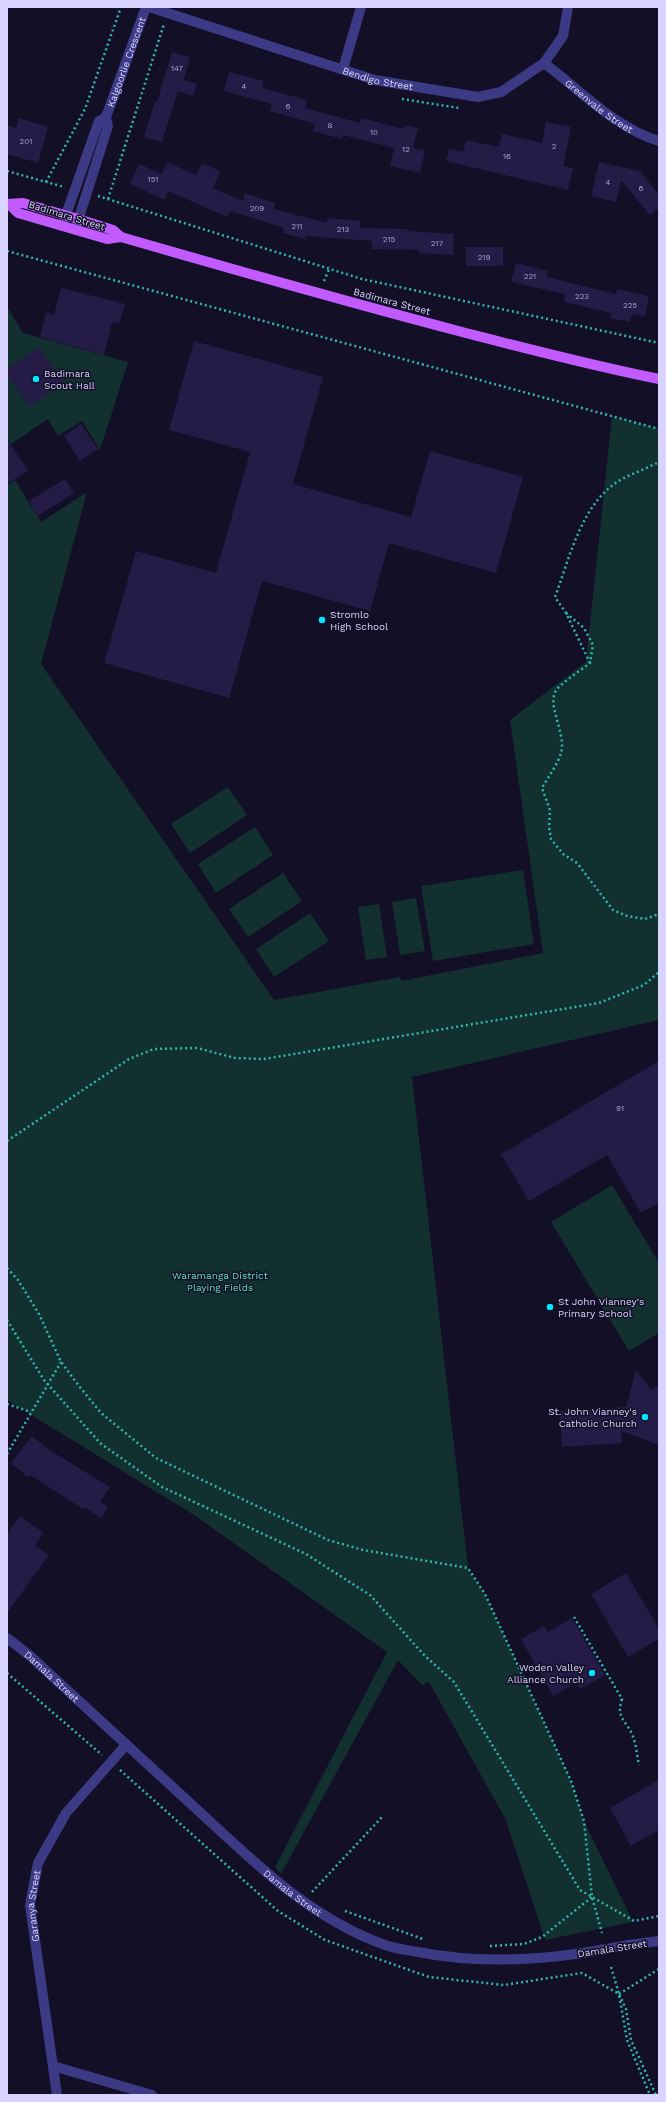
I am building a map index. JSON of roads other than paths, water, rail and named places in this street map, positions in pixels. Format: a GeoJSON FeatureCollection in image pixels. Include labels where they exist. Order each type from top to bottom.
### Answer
{"type":"FeatureCollection","features":[{"type":"Feature","properties":{"kind":"main road","name":"Badimara Street"},"geometry":{"type":"LineString","coordinates":[[9,204],[23,203],[78,219],[113,230],[121,237]]}},
{"type":"Feature","properties":{"kind":"main road","name":"Badimara Street"},"geometry":{"type":"LineString","coordinates":[[9,204],[18,213],[107,239],[121,237],[271,281],[604,368],[659,379]]}},
{"type":"Feature","properties":{"kind":"street","name":"Kalgoorlie Crescent"},"geometry":{"type":"LineString","coordinates":[[75,230],[108,126],[106,116],[146,7]]}},
{"type":"Feature","properties":{"kind":"street","name":"Bendigo Street"},"geometry":{"type":"LineString","coordinates":[[150,7],[167,14],[375,80],[478,97],[501,92],[544,63],[563,36],[568,7]]}},
{"type":"Feature","properties":{"kind":"street"},"geometry":{"type":"LineString","coordinates":[[343,69],[361,7]]}},
{"type":"Feature","properties":{"kind":"street","name":"Greenvale Street"},"geometry":{"type":"LineString","coordinates":[[544,63],[620,123],[643,137],[659,142]]}},
{"type":"Feature","properties":{"kind":"street","name":"Kalgoorlie Crescent"},"geometry":{"type":"LineString","coordinates":[[62,226],[99,121],[106,116]]}},
{"type":"Feature","properties":{"kind":"street","name":"Damala Street"},"geometry":{"type":"LineString","coordinates":[[7,1638],[29,1655],[270,1878],[321,1915],[354,1932],[387,1946],[433,1955],[505,1961],[553,1957],[659,1941]]}},
{"type":"Feature","properties":{"kind":"street","name":"Garanya Street"},"geometry":{"type":"LineString","coordinates":[[58,2095],[30,1905],[38,1863],[66,1814],[126,1744]]}},
{"type":"Feature","properties":{"kind":"street"},"geometry":{"type":"LineString","coordinates":[[53,2066],[152,2095]]}},
{"type":"Feature","properties":{"kind":"place","name":"Badimara Scout Hall"},"geometry":{"type":"Point","coordinates":[36,379]}},
{"type":"Feature","properties":{"kind":"place","name":"Stromlo High School"},"geometry":{"type":"Point","coordinates":[322,620]}},
{"type":"Feature","properties":{"kind":"place","name":"St John Vianney's Primary School"},"geometry":{"type":"Point","coordinates":[550,1307]}},
{"type":"Feature","properties":{"kind":"place","name":"St. John Vianney's Catholic Church"},"geometry":{"type":"Point","coordinates":[645,1417]}},
{"type":"Feature","properties":{"kind":"place","name":"Woden Valley Alliance Church"},"geometry":{"type":"Point","coordinates":[592,1673]}},
{"type":"Feature","properties":{"kind":"park label","name":"Waramanga District Playing Fields"},"geometry":{"type":"Point","coordinates":[220,1280]}}]}
